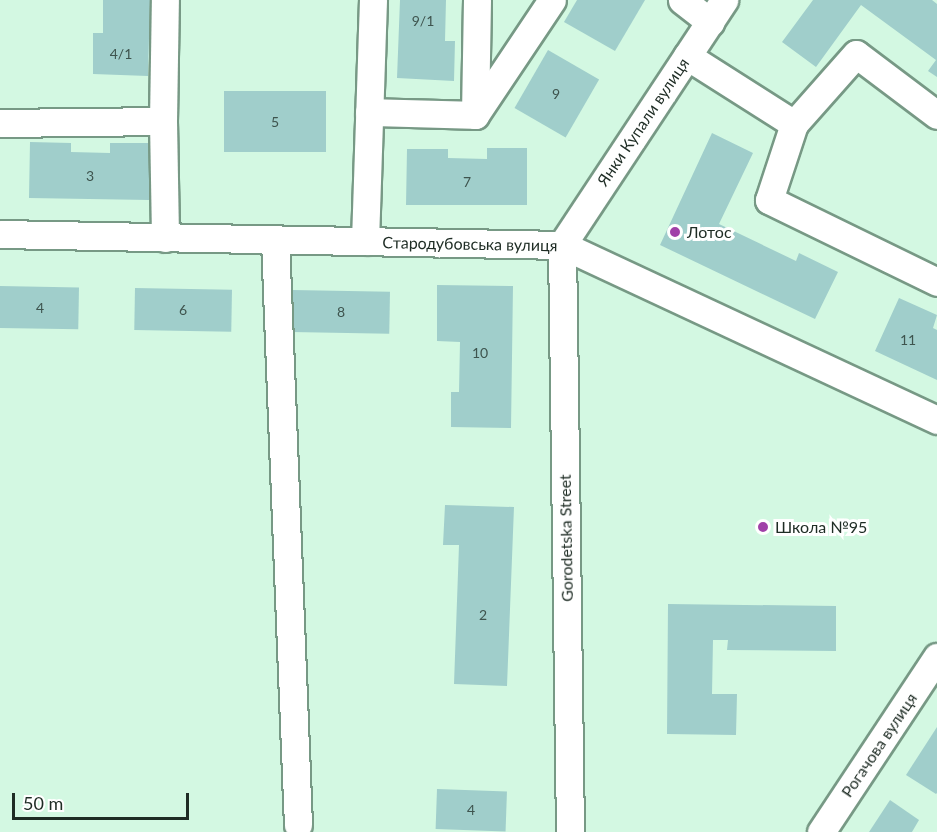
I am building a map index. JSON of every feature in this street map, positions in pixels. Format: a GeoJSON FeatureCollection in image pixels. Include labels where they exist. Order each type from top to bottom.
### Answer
{"type":"FeatureCollection","features":[{"type":"Feature","properties":{"kind":"street"},"geometry":{"type":"LineString","coordinates":[[165,0],[165,238]]}},
{"type":"Feature","properties":{"kind":"street"},"geometry":{"type":"LineString","coordinates":[[365,241],[373,0]]}},
{"type":"Feature","properties":{"kind":"street"},"geometry":{"type":"LineString","coordinates":[[475,115],[477,0]]}},
{"type":"Feature","properties":{"kind":"street"},"geometry":{"type":"LineString","coordinates":[[475,115],[552,0]]}},
{"type":"Feature","properties":{"kind":"street"},"geometry":{"type":"LineString","coordinates":[[682,0],[717,11]]}},
{"type":"Feature","properties":{"kind":"street","name":"Янки Купали вулиця"},"geometry":{"type":"LineString","coordinates":[[562,245],[717,11]]}},
{"type":"Feature","properties":{"kind":"street"},"geometry":{"type":"LineString","coordinates":[[937,115],[856,54],[794,124],[769,200],[937,282]]}},
{"type":"Feature","properties":{"kind":"street"},"geometry":{"type":"LineString","coordinates":[[687,56],[794,124]]}},
{"type":"Feature","properties":{"kind":"street"},"geometry":{"type":"LineString","coordinates":[[369,112],[475,115]]}},
{"type":"Feature","properties":{"kind":"street"},"geometry":{"type":"LineString","coordinates":[[0,123],[164,121]]}},
{"type":"Feature","properties":{"kind":"street","name":"Стародубовська вулиця"},"geometry":{"type":"LineString","coordinates":[[0,234],[562,245],[937,420]]}},
{"type":"Feature","properties":{"kind":"street"},"geometry":{"type":"LineString","coordinates":[[275,240],[298,825]]}},
{"type":"Feature","properties":{"kind":"street","name":"Gorodetska Street"},"geometry":{"type":"LineString","coordinates":[[562,245],[570,832]]}},
{"type":"Feature","properties":{"kind":"street","name":"Рогачова вулиця"},"geometry":{"type":"LineString","coordinates":[[821,832],[937,657]]}},
{"type":"Feature","properties":{"kind":"building"},"geometry":{"type":"Polygon","coordinates":[[[103,0],[150,0],[148,76],[93,74],[93,33],[103,33],[103,0]]]}},
{"type":"Feature","properties":{"kind":"building"},"geometry":{"type":"Polygon","coordinates":[[[400,0],[446,0],[445,41],[455,41],[454,81],[397,78],[400,0]]]}},
{"type":"Feature","properties":{"kind":"building"},"geometry":{"type":"Polygon","coordinates":[[[577,0],[645,0],[615,51],[564,22],[577,0]]]}},
{"type":"Feature","properties":{"kind":"building"},"geometry":{"type":"Polygon","coordinates":[[[813,0],[932,0],[937,4],[937,77],[928,71],[936,60],[861,5],[816,67],[782,42],[813,0]]]}},
{"type":"Feature","properties":{"kind":"building"},"geometry":{"type":"Polygon","coordinates":[[[548,50],[599,80],[566,138],[514,108],[548,50]]]}},
{"type":"Feature","properties":{"kind":"building"},"geometry":{"type":"Polygon","coordinates":[[[224,91],[326,91],[326,152],[224,152],[224,91]]]}},
{"type":"Feature","properties":{"kind":"building"},"geometry":{"type":"Polygon","coordinates":[[[712,133],[753,153],[719,224],[796,261],[799,253],[838,272],[815,319],[660,245],[712,133]]]}},
{"type":"Feature","properties":{"kind":"building"},"geometry":{"type":"Polygon","coordinates":[[[30,142],[71,143],[71,152],[110,153],[110,143],[150,143],[149,200],[29,198],[30,142]]]}},
{"type":"Feature","properties":{"kind":"building"},"geometry":{"type":"Polygon","coordinates":[[[487,148],[527,148],[527,205],[406,205],[407,149],[448,149],[448,158],[487,159],[487,148]]]}},
{"type":"Feature","properties":{"kind":"building"},"geometry":{"type":"Polygon","coordinates":[[[437,285],[513,286],[511,428],[451,427],[451,392],[459,392],[460,342],[437,341],[437,285]]]}},
{"type":"Feature","properties":{"kind":"building"},"geometry":{"type":"Polygon","coordinates":[[[0,286],[79,287],[78,329],[0,328],[0,286]]]}},
{"type":"Feature","properties":{"kind":"building"},"geometry":{"type":"Polygon","coordinates":[[[135,288],[232,290],[231,332],[134,330],[135,288]]]}},
{"type":"Feature","properties":{"kind":"building"},"geometry":{"type":"Polygon","coordinates":[[[292,290],[390,292],[389,334],[291,332],[292,290]]]}},
{"type":"Feature","properties":{"kind":"building"},"geometry":{"type":"Polygon","coordinates":[[[899,298],[937,315],[933,328],[937,330],[937,380],[875,351],[899,298]]]}},
{"type":"Feature","properties":{"kind":"building"},"geometry":{"type":"Polygon","coordinates":[[[445,505],[514,507],[507,686],[454,684],[459,545],[443,545],[445,505]]]}},
{"type":"Feature","properties":{"kind":"building"},"geometry":{"type":"Polygon","coordinates":[[[668,604],[836,606],[836,651],[727,650],[728,640],[713,640],[712,694],[737,694],[736,735],[667,734],[668,604]]]}},
{"type":"Feature","properties":{"kind":"building"},"geometry":{"type":"Polygon","coordinates":[[[937,727],[937,793],[936,794],[906,775],[937,727]]]}},
{"type":"Feature","properties":{"kind":"building"},"geometry":{"type":"Polygon","coordinates":[[[437,789],[507,791],[506,831],[436,829],[437,789]]]}},
{"type":"Feature","properties":{"kind":"building"},"geometry":{"type":"Polygon","coordinates":[[[890,800],[919,820],[912,832],[869,832],[890,800]]]}},
{"type":"Feature","properties":{"kind":"place","name":"Лотос"},"geometry":{"type":"Point","coordinates":[675,232]}},
{"type":"Feature","properties":{"kind":"place","name":"Школа №95"},"geometry":{"type":"Point","coordinates":[763,527]}}]}
